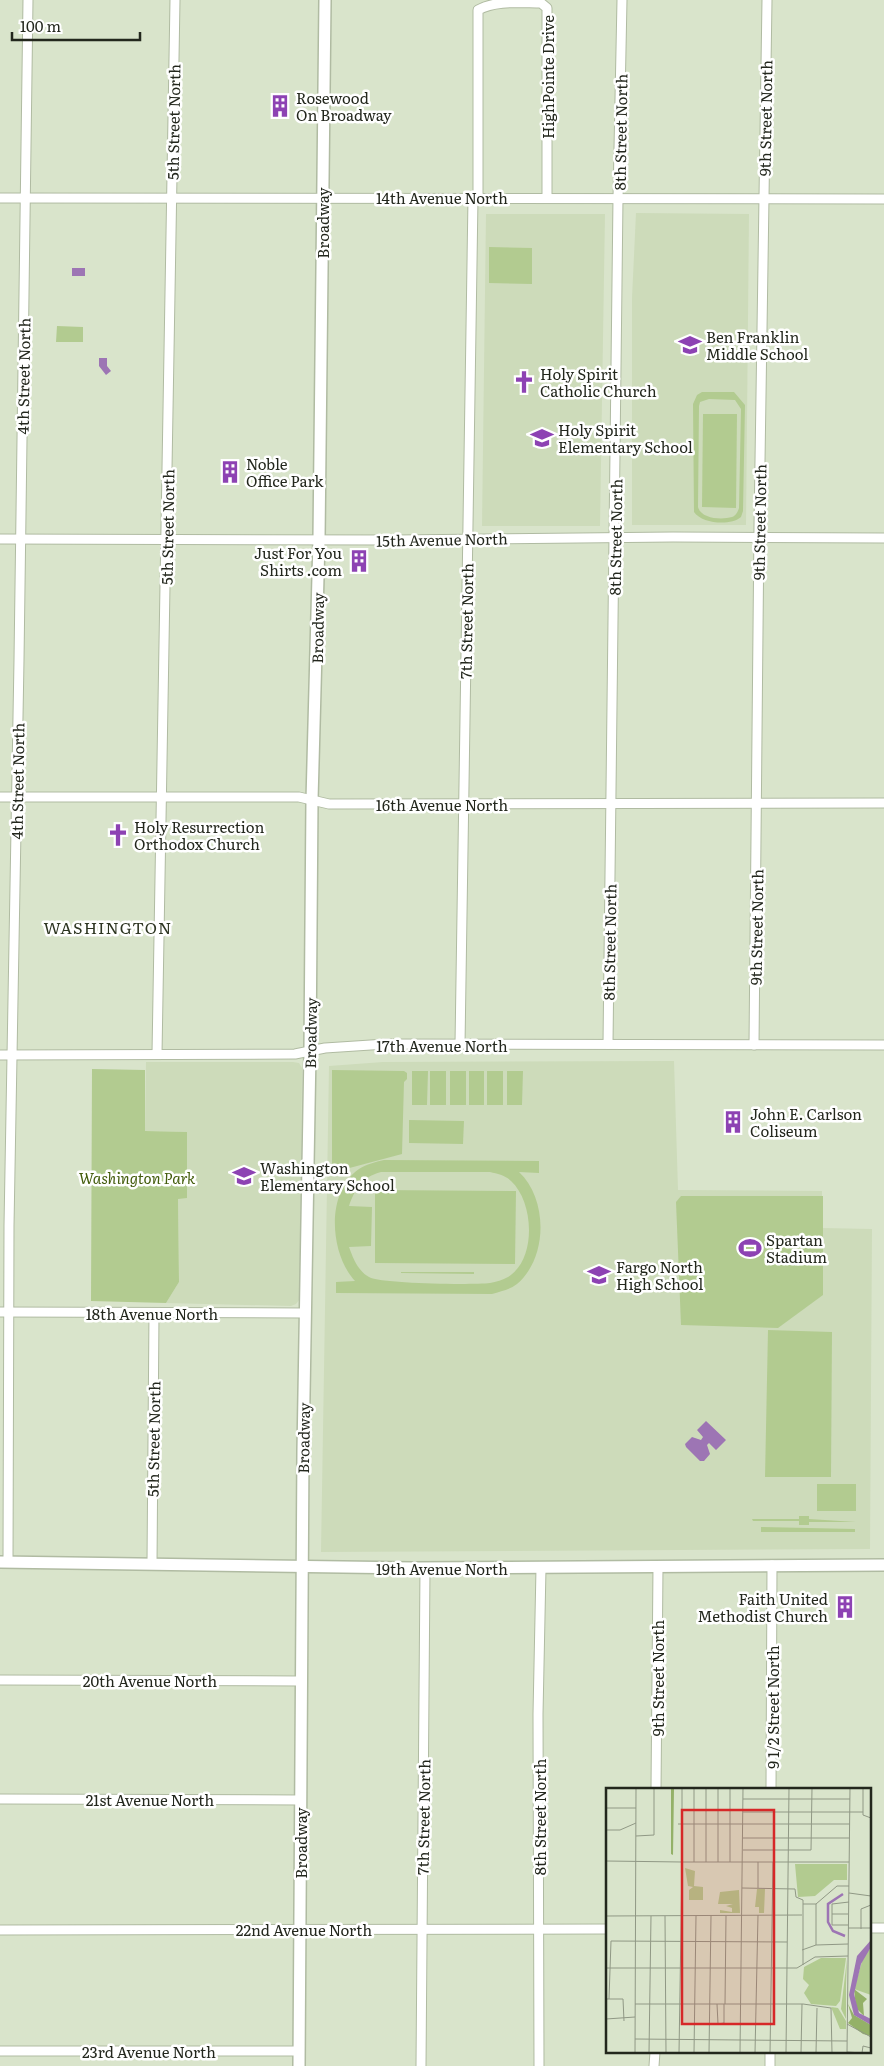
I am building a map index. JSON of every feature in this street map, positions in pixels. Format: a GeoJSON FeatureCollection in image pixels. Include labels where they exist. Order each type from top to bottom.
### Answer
{"type":"FeatureCollection","features":[{"type":"Feature","properties":{"kind":"street","name":"4th Street North"},"geometry":{"type":"LineString","coordinates":[[4,1562],[4,1313],[12,1055],[28,0]]}},
{"type":"Feature","properties":{"kind":"street","name":"5th Street North"},"geometry":{"type":"LineString","coordinates":[[157,1054],[163,798],[175,0]]}},
{"type":"Feature","properties":{"kind":"street","name":"Broadway"},"geometry":{"type":"LineString","coordinates":[[299,2066],[300,1681],[304,1313],[310,1051],[312,800],[319,539],[325,0]]}},
{"type":"Feature","properties":{"kind":"street","name":"8th Street North"},"geometry":{"type":"LineString","coordinates":[[608,1044],[622,0]]}},
{"type":"Feature","properties":{"kind":"street","name":"9th Street North"},"geometry":{"type":"LineString","coordinates":[[754,1045],[767,0]]}},
{"type":"Feature","properties":{"kind":"street","name":"HighPointe Drive"},"geometry":{"type":"LineString","coordinates":[[475,198],[478,10],[485,5],[500,2],[542,2],[548,8],[547,198]]}},
{"type":"Feature","properties":{"kind":"street","name":"14th Avenue North"},"geometry":{"type":"LineString","coordinates":[[0,198],[884,198]]}},
{"type":"Feature","properties":{"kind":"street","name":"7th Street North"},"geometry":{"type":"LineString","coordinates":[[460,1045],[475,198]]}},
{"type":"Feature","properties":{"kind":"street","name":"15th Avenue North"},"geometry":{"type":"LineString","coordinates":[[0,539],[468,540],[884,538]]}},
{"type":"Feature","properties":{"kind":"street","name":"16th Avenue North"},"geometry":{"type":"LineString","coordinates":[[0,797],[299,798],[329,804],[884,804]]}},
{"type":"Feature","properties":{"kind":"street","name":"17th Avenue North"},"geometry":{"type":"LineString","coordinates":[[0,1055],[295,1054],[325,1048],[377,1045],[884,1045]]}},
{"type":"Feature","properties":{"kind":"street","name":"18th Avenue North"},"geometry":{"type":"LineString","coordinates":[[4,1313],[304,1313]]}},
{"type":"Feature","properties":{"kind":"street","name":"5th Street North"},"geometry":{"type":"LineString","coordinates":[[152,1564],[154,1313]]}},
{"type":"Feature","properties":{"kind":"street","name":"19th Avenue North"},"geometry":{"type":"LineString","coordinates":[[4,1562],[425,1568],[884,1565]]}},
{"type":"Feature","properties":{"kind":"street","name":"9 1/2 Street North"},"geometry":{"type":"LineString","coordinates":[[772,1565],[772,1788]]}},
{"type":"Feature","properties":{"kind":"street","name":"9th Street North"},"geometry":{"type":"LineString","coordinates":[[656,1788],[658,1566]]}},
{"type":"Feature","properties":{"kind":"street","name":"7th Street North"},"geometry":{"type":"LineString","coordinates":[[421,2066],[425,1568]]}},
{"type":"Feature","properties":{"kind":"street","name":"8th Street North"},"geometry":{"type":"LineString","coordinates":[[539,2066],[538,1714],[541,1568]]}},
{"type":"Feature","properties":{"kind":"street","name":"20th Avenue North"},"geometry":{"type":"LineString","coordinates":[[0,1680],[300,1681]]}},
{"type":"Feature","properties":{"kind":"street","name":"21st Avenue North"},"geometry":{"type":"LineString","coordinates":[[0,1799],[300,1800]]}},
{"type":"Feature","properties":{"kind":"street","name":"22nd Avenue North"},"geometry":{"type":"LineString","coordinates":[[0,1930],[606,1929]]}},
{"type":"Feature","properties":{"kind":"street","name":"23rd Avenue North"},"geometry":{"type":"LineString","coordinates":[[0,2051],[299,2051]]}},
{"type":"Feature","properties":{"kind":"shaded area","name":"Ben Franklin Middle School"},"geometry":{"type":"Polygon","coordinates":[[[636,213],[749,214],[746,525],[632,525],[632,298],[636,213]]]}},
{"type":"Feature","properties":{"kind":"shaded area","name":"Holy Spirit Elementary School"},"geometry":{"type":"Polygon","coordinates":[[[486,214],[605,214],[600,526],[482,526],[486,214]]]}},
{"type":"Feature","properties":{"kind":"shaded area"},"geometry":{"type":"Polygon","coordinates":[[[72,268],[85,268],[85,276],[72,276],[72,268]]]}},
{"type":"Feature","properties":{"kind":"shaded area"},"geometry":{"type":"Polygon","coordinates":[[[99,358],[107,358],[107,366],[111,371],[106,375],[99,366],[99,358]]]}},
{"type":"Feature","properties":{"kind":"shaded area","name":"Fargo North High School"},"geometry":{"type":"Polygon","coordinates":[[[674,1061],[678,1190],[822,1191],[822,1228],[872,1229],[870,1549],[321,1552],[329,1066],[383,1062],[674,1061]]]}},
{"type":"Feature","properties":{"kind":"shaded area","name":"Washington Elementary School"},"geometry":{"type":"Polygon","coordinates":[[[146,1062],[299,1063],[302,1068],[300,1299],[296,1304],[291,1306],[166,1303],[179,1282],[178,1198],[187,1198],[187,1132],[145,1131],[146,1062]]]}},
{"type":"Feature","properties":{"kind":"shaded area"},"geometry":{"type":"Polygon","coordinates":[[[706,1421],[726,1440],[716,1450],[709,1443],[707,1445],[710,1454],[704,1461],[700,1461],[685,1444],[692,1437],[701,1440],[703,1437],[697,1430],[706,1421]]]}},
{"type":"Feature","properties":{"kind":"green space"},"geometry":{"type":"Polygon","coordinates":[[[489,247],[532,248],[532,284],[489,283],[489,247]]]}},
{"type":"Feature","properties":{"kind":"green space"},"geometry":{"type":"Polygon","coordinates":[[[57,326],[83,327],[83,342],[56,342],[57,326]]]}},
{"type":"Feature","properties":{"kind":"green space"},"geometry":{"type":"Polygon","coordinates":[[[702,392],[734,392],[745,405],[743,511],[741,517],[731,522],[710,521],[703,519],[694,512],[693,404],[697,395],[702,392]],[[709,399],[700,402],[699,406],[698,507],[703,514],[712,518],[732,517],[736,515],[739,508],[741,409],[735,400],[709,399]]]}},
{"type":"Feature","properties":{"kind":"green space"},"geometry":{"type":"Polygon","coordinates":[[[703,414],[737,414],[736,508],[702,507],[703,414]]]}},
{"type":"Feature","properties":{"kind":"green space","name":"Washington Park"},"geometry":{"type":"Polygon","coordinates":[[[92,1069],[145,1070],[145,1131],[187,1132],[187,1198],[178,1199],[179,1282],[166,1303],[91,1301],[92,1069]]]}},
{"type":"Feature","properties":{"kind":"green space"},"geometry":{"type":"Polygon","coordinates":[[[332,1070],[404,1071],[407,1073],[407,1079],[404,1082],[402,1154],[342,1170],[332,1170],[332,1070]]]}},
{"type":"Feature","properties":{"kind":"green space"},"geometry":{"type":"Polygon","coordinates":[[[412,1071],[428,1071],[427,1105],[412,1105],[412,1071]]]}},
{"type":"Feature","properties":{"kind":"green space"},"geometry":{"type":"Polygon","coordinates":[[[430,1071],[446,1071],[446,1105],[430,1105],[430,1071]]]}},
{"type":"Feature","properties":{"kind":"green space"},"geometry":{"type":"Polygon","coordinates":[[[450,1071],[466,1071],[466,1105],[450,1105],[450,1071]]]}},
{"type":"Feature","properties":{"kind":"green space"},"geometry":{"type":"Polygon","coordinates":[[[469,1071],[484,1071],[484,1105],[469,1105],[469,1071]]]}},
{"type":"Feature","properties":{"kind":"green space"},"geometry":{"type":"Polygon","coordinates":[[[487,1071],[503,1071],[503,1105],[487,1105],[487,1071]]]}},
{"type":"Feature","properties":{"kind":"green space"},"geometry":{"type":"Polygon","coordinates":[[[507,1071],[523,1071],[522,1105],[507,1105],[507,1071]]]}},
{"type":"Feature","properties":{"kind":"green space"},"geometry":{"type":"Polygon","coordinates":[[[409,1120],[464,1121],[463,1144],[409,1143],[409,1120]]]}},
{"type":"Feature","properties":{"kind":"green space"},"geometry":{"type":"Polygon","coordinates":[[[384,1160],[539,1161],[539,1173],[519,1172],[529,1183],[539,1212],[539,1244],[527,1273],[514,1286],[492,1294],[336,1293],[336,1282],[355,1281],[340,1255],[336,1240],[336,1208],[341,1193],[348,1180],[359,1169],[368,1164],[384,1160]],[[381,1172],[364,1180],[354,1194],[349,1206],[372,1207],[371,1246],[349,1247],[359,1268],[369,1277],[408,1283],[480,1284],[495,1282],[508,1277],[517,1269],[524,1257],[528,1244],[528,1216],[519,1190],[504,1176],[490,1172],[381,1172]]]}},
{"type":"Feature","properties":{"kind":"green space"},"geometry":{"type":"Polygon","coordinates":[[[375,1190],[516,1191],[515,1264],[375,1263],[375,1190]]]}},
{"type":"Feature","properties":{"kind":"green space","name":"Spartan Stadium"},"geometry":{"type":"Polygon","coordinates":[[[681,1196],[823,1196],[823,1295],[778,1328],[681,1325],[676,1202],[681,1196]]]}},
{"type":"Feature","properties":{"kind":"green space"},"geometry":{"type":"Polygon","coordinates":[[[474,1272],[474,1274],[401,1273],[474,1272]]]}},
{"type":"Feature","properties":{"kind":"green space"},"geometry":{"type":"Polygon","coordinates":[[[768,1330],[832,1332],[831,1477],[765,1477],[768,1330]]]}},
{"type":"Feature","properties":{"kind":"green space"},"geometry":{"type":"Polygon","coordinates":[[[817,1484],[856,1484],[856,1511],[817,1511],[817,1484]]]}},
{"type":"Feature","properties":{"kind":"green space"},"geometry":{"type":"Polygon","coordinates":[[[799,1516],[809,1516],[809,1519],[856,1522],[809,1522],[809,1525],[799,1525],[799,1521],[753,1521],[752,1519],[799,1519],[799,1516]]]}},
{"type":"Feature","properties":{"kind":"green space"},"geometry":{"type":"Polygon","coordinates":[[[761,1527],[855,1529],[855,1532],[761,1532],[761,1527]]]}},
{"type":"Feature","properties":{"kind":"place","name":"Rosewood On Broadway"},"geometry":{"type":"Point","coordinates":[280,106]}},
{"type":"Feature","properties":{"kind":"place","name":"Ben Franklin Middle School"},"geometry":{"type":"Point","coordinates":[690,345]}},
{"type":"Feature","properties":{"kind":"place","name":"Holy Spirit Catholic Church"},"geometry":{"type":"Point","coordinates":[524,382]}},
{"type":"Feature","properties":{"kind":"place","name":"Holy Spirit Elementary School"},"geometry":{"type":"Point","coordinates":[542,438]}},
{"type":"Feature","properties":{"kind":"place","name":"Noble Office Park"},"geometry":{"type":"Point","coordinates":[230,472]}},
{"type":"Feature","properties":{"kind":"place","name":"Just For You Shirts .com"},"geometry":{"type":"Point","coordinates":[359,561]}},
{"type":"Feature","properties":{"kind":"place","name":"Holy Resurrection Orthodox Church"},"geometry":{"type":"Point","coordinates":[118,835]}},
{"type":"Feature","properties":{"kind":"place","name":"John E. Carlson Coliseum"},"geometry":{"type":"Point","coordinates":[733,1122]}},
{"type":"Feature","properties":{"kind":"place","name":"Washington Elementary School"},"geometry":{"type":"Point","coordinates":[244,1176]}},
{"type":"Feature","properties":{"kind":"place","name":"Spartan Stadium"},"geometry":{"type":"Point","coordinates":[750,1248]}},
{"type":"Feature","properties":{"kind":"place","name":"Fargo North High School"},"geometry":{"type":"Point","coordinates":[599,1275]}},
{"type":"Feature","properties":{"kind":"place","name":"Faith United Methodist Church"},"geometry":{"type":"Point","coordinates":[845,1607]}},
{"type":"Feature","properties":{"kind":"district","name":"WASHINGTON"},"geometry":{"type":"Point","coordinates":[108,927]}}]}
